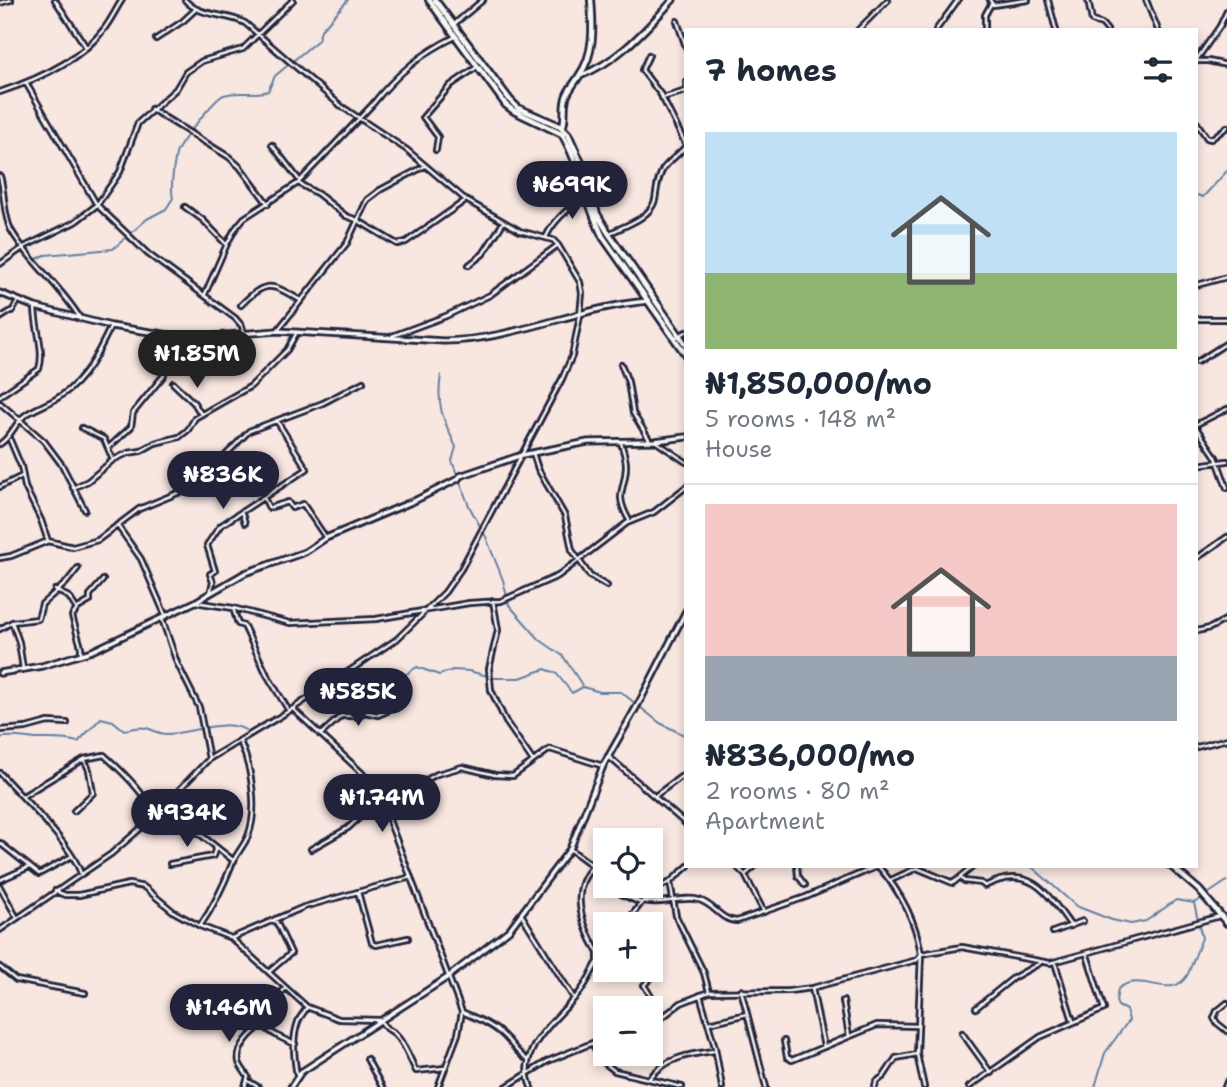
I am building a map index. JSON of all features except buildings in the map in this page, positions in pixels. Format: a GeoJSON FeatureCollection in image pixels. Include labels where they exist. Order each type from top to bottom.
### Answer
{"type":"FeatureCollection","features":[{"type":"Feature","properties":{"kind":"main road"},"geometry":{"type":"LineString","coordinates":[[429,0],[455,37],[514,104],[571,138],[606,235],[660,312]]}},
{"type":"Feature","properties":{"kind":"main road"},"geometry":{"type":"LineString","coordinates":[[435,0],[478,67],[510,109],[560,129],[592,215],[684,343]]}},
{"type":"Feature","properties":{"kind":"main road"},"geometry":{"type":"LineString","coordinates":[[560,129],[567,96],[590,53],[590,0]]}},
{"type":"Feature","properties":{"kind":"main road"},"geometry":{"type":"LineString","coordinates":[[678,337],[684,350]]}},
{"type":"Feature","properties":{"kind":"main road"},"geometry":{"type":"LineString","coordinates":[[1173,868],[1199,890],[1227,923]]}},
{"type":"Feature","properties":{"kind":"street"},"geometry":{"type":"LineString","coordinates":[[0,3],[10,0]]}},
{"type":"Feature","properties":{"kind":"street"},"geometry":{"type":"LineString","coordinates":[[55,0],[86,47]]}},
{"type":"Feature","properties":{"kind":"street"},"geometry":{"type":"LineString","coordinates":[[0,92],[26,83],[86,47],[104,29],[122,0]]}},
{"type":"Feature","properties":{"kind":"street"},"geometry":{"type":"LineString","coordinates":[[0,930],[111,854],[209,760],[291,710],[397,639],[428,610],[456,577],[522,455],[572,356],[580,316],[582,286],[558,245],[546,236],[520,231],[503,223],[466,200],[393,139],[359,119],[238,19],[196,9],[185,0]]}},
{"type":"Feature","properties":{"kind":"street"},"geometry":{"type":"LineString","coordinates":[[0,264],[24,247],[75,222],[97,205],[120,172],[138,123],[176,89],[186,72],[196,64],[243,49],[293,0]]}},
{"type":"Feature","properties":{"kind":"street"},"geometry":{"type":"LineString","coordinates":[[453,25],[483,0]]}},
{"type":"Feature","properties":{"kind":"street"},"geometry":{"type":"LineString","coordinates":[[580,76],[598,69],[620,54],[673,0]]}},
{"type":"Feature","properties":{"kind":"street"},"geometry":{"type":"LineString","coordinates":[[860,28],[888,0]]}},
{"type":"Feature","properties":{"kind":"street"},"geometry":{"type":"LineString","coordinates":[[937,28],[958,0]]}},
{"type":"Feature","properties":{"kind":"street"},"geometry":{"type":"LineString","coordinates":[[985,28],[985,15],[990,2],[1028,0]]}},
{"type":"Feature","properties":{"kind":"street"},"geometry":{"type":"LineString","coordinates":[[1048,0],[1055,28]]}},
{"type":"Feature","properties":{"kind":"street"},"geometry":{"type":"LineString","coordinates":[[1087,0],[1091,21],[1102,24],[1105,28]]}},
{"type":"Feature","properties":{"kind":"street"},"geometry":{"type":"LineString","coordinates":[[1146,0],[1157,28]]}},
{"type":"Feature","properties":{"kind":"street"},"geometry":{"type":"LineString","coordinates":[[156,39],[196,9]]}},
{"type":"Feature","properties":{"kind":"street"},"geometry":{"type":"LineString","coordinates":[[1198,59],[1227,11]]}},
{"type":"Feature","properties":{"kind":"street"},"geometry":{"type":"LineString","coordinates":[[677,21],[684,41]]}},
{"type":"Feature","properties":{"kind":"street"},"geometry":{"type":"LineString","coordinates":[[205,295],[227,244],[244,218],[299,182],[382,92],[431,48],[455,37]]}},
{"type":"Feature","properties":{"kind":"street"},"geometry":{"type":"LineString","coordinates":[[649,55],[642,70],[662,98],[684,142]]}},
{"type":"Feature","properties":{"kind":"street"},"geometry":{"type":"LineString","coordinates":[[1198,60],[1227,65]]}},
{"type":"Feature","properties":{"kind":"street"},"geometry":{"type":"LineString","coordinates":[[436,150],[438,137],[423,117],[451,85],[478,67]]}},
{"type":"Feature","properties":{"kind":"street"},"geometry":{"type":"LineString","coordinates":[[26,83],[97,205],[125,234],[240,322],[244,333]]}},
{"type":"Feature","properties":{"kind":"street"},"geometry":{"type":"LineString","coordinates":[[662,98],[684,91]]}},
{"type":"Feature","properties":{"kind":"street"},"geometry":{"type":"LineString","coordinates":[[151,109],[182,130],[213,146],[240,167],[268,204]]}},
{"type":"Feature","properties":{"kind":"street"},"geometry":{"type":"LineString","coordinates":[[1198,124],[1207,138],[1211,139],[1227,127]]}},
{"type":"Feature","properties":{"kind":"street"},"geometry":{"type":"LineString","coordinates":[[272,145],[299,182],[346,216],[392,242],[402,244],[466,200]]}},
{"type":"Feature","properties":{"kind":"street"},"geometry":{"type":"LineString","coordinates":[[606,235],[638,219],[652,208],[655,185],[663,170],[684,148]]}},
{"type":"Feature","properties":{"kind":"street"},"geometry":{"type":"LineString","coordinates":[[277,331],[347,243],[363,204],[380,190],[425,166]]}},
{"type":"Feature","properties":{"kind":"street"},"geometry":{"type":"LineString","coordinates":[[0,176],[9,225],[41,269],[63,291],[80,318]]}},
{"type":"Feature","properties":{"kind":"street"},"geometry":{"type":"LineString","coordinates":[[546,236],[562,214],[586,195]]}},
{"type":"Feature","properties":{"kind":"street"},"geometry":{"type":"LineString","coordinates":[[185,206],[227,244]]}},
{"type":"Feature","properties":{"kind":"street"},"geometry":{"type":"LineString","coordinates":[[469,265],[483,254],[503,223]]}},
{"type":"Feature","properties":{"kind":"street"},"geometry":{"type":"LineString","coordinates":[[392,336],[446,316],[490,295],[558,245]]}},
{"type":"Feature","properties":{"kind":"street"},"geometry":{"type":"LineString","coordinates":[[1198,285],[1227,277]]}},
{"type":"Feature","properties":{"kind":"street"},"geometry":{"type":"LineString","coordinates":[[241,304],[254,291],[266,286],[274,286],[300,300]]}},
{"type":"Feature","properties":{"kind":"street"},"geometry":{"type":"LineString","coordinates":[[0,293],[35,307],[111,326],[180,337],[277,331],[444,341],[468,340],[580,316],[605,307],[650,301]]}},
{"type":"Feature","properties":{"kind":"street"},"geometry":{"type":"LineString","coordinates":[[0,318],[13,310],[19,300]]}},
{"type":"Feature","properties":{"kind":"street"},"geometry":{"type":"LineString","coordinates":[[0,396],[39,369],[41,360],[35,307]]}},
{"type":"Feature","properties":{"kind":"street"},"geometry":{"type":"LineString","coordinates":[[1198,319],[1227,319]]}},
{"type":"Feature","properties":{"kind":"street"},"geometry":{"type":"LineString","coordinates":[[0,444],[9,439],[20,420],[70,388],[93,361],[111,326]]}},
{"type":"Feature","properties":{"kind":"street"},"geometry":{"type":"LineString","coordinates":[[73,488],[88,481],[113,460],[141,451],[155,443],[179,437],[201,414],[245,390],[263,376],[287,350],[297,332]]}},
{"type":"Feature","properties":{"kind":"street"},"geometry":{"type":"LineString","coordinates":[[678,337],[684,333]]}},
{"type":"Feature","properties":{"kind":"street"},"geometry":{"type":"LineString","coordinates":[[163,366],[177,350],[180,337]]}},
{"type":"Feature","properties":{"kind":"street"},"geometry":{"type":"LineString","coordinates":[[1198,361],[1227,343]]}},
{"type":"Feature","properties":{"kind":"street"},"geometry":{"type":"LineString","coordinates":[[108,448],[131,427],[133,413],[164,375],[163,366],[147,344]]}},
{"type":"Feature","properties":{"kind":"street"},"geometry":{"type":"LineString","coordinates":[[621,363],[628,382],[634,415],[652,441],[684,461]]}},
{"type":"Feature","properties":{"kind":"street"},"geometry":{"type":"LineString","coordinates":[[0,558],[48,541],[77,547],[98,540],[126,517],[152,502],[184,490],[217,464],[249,431],[323,403],[363,382]]}},
{"type":"Feature","properties":{"kind":"street"},"geometry":{"type":"LineString","coordinates":[[173,383],[194,403],[201,414]]}},
{"type":"Feature","properties":{"kind":"street"},"geometry":{"type":"LineString","coordinates":[[0,403],[44,442],[56,457],[85,510]]}},
{"type":"Feature","properties":{"kind":"street"},"geometry":{"type":"LineString","coordinates":[[1198,424],[1227,410]]}},
{"type":"Feature","properties":{"kind":"street"},"geometry":{"type":"LineString","coordinates":[[210,593],[213,582],[210,573],[215,571],[207,545],[220,526],[307,469],[277,421]]}},
{"type":"Feature","properties":{"kind":"street"},"geometry":{"type":"LineString","coordinates":[[82,428],[101,436],[113,460]]}},
{"type":"Feature","properties":{"kind":"street"},"geometry":{"type":"LineString","coordinates":[[1198,430],[1218,462],[1227,488]]}},
{"type":"Feature","properties":{"kind":"street"},"geometry":{"type":"LineString","coordinates":[[0,673],[81,654],[164,618],[245,573],[305,552],[326,538],[398,508],[459,478],[522,455],[599,441],[621,443],[684,437]]}},
{"type":"Feature","properties":{"kind":"street"},"geometry":{"type":"LineString","coordinates":[[9,439],[48,541]]}},
{"type":"Feature","properties":{"kind":"street"},"geometry":{"type":"LineString","coordinates":[[621,443],[626,467],[621,494],[623,510],[629,521]]}},
{"type":"Feature","properties":{"kind":"street"},"geometry":{"type":"LineString","coordinates":[[533,453],[538,469],[561,508],[571,547],[590,576],[607,586]]}},
{"type":"Feature","properties":{"kind":"street"},"geometry":{"type":"LineString","coordinates":[[1198,465],[1227,461]]}},
{"type":"Feature","properties":{"kind":"street"},"geometry":{"type":"LineString","coordinates":[[0,487],[22,476]]}},
{"type":"Feature","properties":{"kind":"street"},"geometry":{"type":"LineString","coordinates":[[195,602],[233,608],[290,623],[376,619],[501,601],[558,576],[629,521],[653,512],[684,489]]}},
{"type":"Feature","properties":{"kind":"street"},"geometry":{"type":"LineString","coordinates":[[264,498],[269,508],[288,502],[292,508],[303,504],[326,538]]}},
{"type":"Feature","properties":{"kind":"street"},"geometry":{"type":"LineString","coordinates":[[242,514],[245,523]]}},
{"type":"Feature","properties":{"kind":"street"},"geometry":{"type":"LineString","coordinates":[[117,525],[141,559],[164,618],[177,663],[199,707],[209,760]]}},
{"type":"Feature","properties":{"kind":"street"},"geometry":{"type":"LineString","coordinates":[[1198,557],[1227,537]]}},
{"type":"Feature","properties":{"kind":"street"},"geometry":{"type":"LineString","coordinates":[[0,629],[12,622],[38,619],[41,606],[78,568]]}},
{"type":"Feature","properties":{"kind":"street"},"geometry":{"type":"LineString","coordinates":[[81,654],[72,617],[77,609],[90,601],[90,594],[103,580]]}},
{"type":"Feature","properties":{"kind":"street"},"geometry":{"type":"LineString","coordinates":[[55,590],[69,597],[77,609]]}},
{"type":"Feature","properties":{"kind":"street"},"geometry":{"type":"LineString","coordinates":[[493,601],[498,630],[488,668],[491,690],[506,722],[533,761]]}},
{"type":"Feature","properties":{"kind":"street"},"geometry":{"type":"LineString","coordinates":[[233,608],[238,624],[244,626],[267,675],[291,710],[362,773],[386,803],[390,823],[462,1012],[458,1034],[438,1087]]}},
{"type":"Feature","properties":{"kind":"street"},"geometry":{"type":"LineString","coordinates":[[290,1087],[297,1075],[499,940],[521,914],[570,849],[603,766],[684,615]]}},
{"type":"Feature","properties":{"kind":"street"},"geometry":{"type":"LineString","coordinates":[[1198,631],[1227,618]]}},
{"type":"Feature","properties":{"kind":"street"},"geometry":{"type":"LineString","coordinates":[[12,622],[19,642],[23,669]]}},
{"type":"Feature","properties":{"kind":"street"},"geometry":{"type":"LineString","coordinates":[[320,734],[341,716],[357,716],[365,712],[378,715],[387,711]]}},
{"type":"Feature","properties":{"kind":"street"},"geometry":{"type":"LineString","coordinates":[[0,730],[26,728],[48,722],[66,723]]}},
{"type":"Feature","properties":{"kind":"street"},"geometry":{"type":"LineString","coordinates":[[1198,747],[1227,739]]}},
{"type":"Feature","properties":{"kind":"street"},"geometry":{"type":"LineString","coordinates":[[200,926],[223,888],[248,835],[252,814],[250,766],[239,740]]}},
{"type":"Feature","properties":{"kind":"street"},"geometry":{"type":"LineString","coordinates":[[311,849],[386,803],[453,768],[462,767],[495,775],[513,776],[546,751],[554,749],[603,766]]}},
{"type":"Feature","properties":{"kind":"street"},"geometry":{"type":"LineString","coordinates":[[23,796],[84,759],[104,755],[127,779],[135,783],[155,814]]}},
{"type":"Feature","properties":{"kind":"street"},"geometry":{"type":"LineString","coordinates":[[608,756],[684,822]]}},
{"type":"Feature","properties":{"kind":"street"},"geometry":{"type":"LineString","coordinates":[[74,811],[93,793],[84,759]]}},
{"type":"Feature","properties":{"kind":"street"},"geometry":{"type":"LineString","coordinates":[[0,773],[23,796],[72,856],[81,874]]}},
{"type":"Feature","properties":{"kind":"street"},"geometry":{"type":"LineString","coordinates":[[654,797],[684,774]]}},
{"type":"Feature","properties":{"kind":"street"},"geometry":{"type":"LineString","coordinates":[[160,809],[182,820],[234,860]]}},
{"type":"Feature","properties":{"kind":"street"},"geometry":{"type":"LineString","coordinates":[[0,843],[41,874],[72,856]]}},
{"type":"Feature","properties":{"kind":"street"},"geometry":{"type":"LineString","coordinates":[[170,864],[213,856],[216,847]]}},
{"type":"Feature","properties":{"kind":"street"},"geometry":{"type":"LineString","coordinates":[[570,849],[593,866],[582,878],[579,905],[593,942]]}},
{"type":"Feature","properties":{"kind":"street"},"geometry":{"type":"LineString","coordinates":[[0,880],[29,867]]}},
{"type":"Feature","properties":{"kind":"street"},"geometry":{"type":"LineString","coordinates":[[634,912],[650,892],[670,882],[686,868]]}},
{"type":"Feature","properties":{"kind":"street"},"geometry":{"type":"LineString","coordinates":[[738,868],[745,875],[764,912]]}},
{"type":"Feature","properties":{"kind":"street"},"geometry":{"type":"LineString","coordinates":[[745,875],[753,868]]}},
{"type":"Feature","properties":{"kind":"street"},"geometry":{"type":"LineString","coordinates":[[797,868],[798,876],[806,885]]}},
{"type":"Feature","properties":{"kind":"street"},"geometry":{"type":"LineString","coordinates":[[632,898],[656,903],[699,900],[732,921],[764,912],[873,868]]}},
{"type":"Feature","properties":{"kind":"street"},"geometry":{"type":"LineString","coordinates":[[880,868],[891,880],[915,924],[922,954],[917,1054],[924,1087]]}},
{"type":"Feature","properties":{"kind":"street"},"geometry":{"type":"LineString","coordinates":[[891,880],[917,868],[953,883],[972,868]]}},
{"type":"Feature","properties":{"kind":"street"},"geometry":{"type":"LineString","coordinates":[[232,938],[304,907],[411,877]]}},
{"type":"Feature","properties":{"kind":"street"},"geometry":{"type":"LineString","coordinates":[[961,878],[985,886],[1003,877],[1031,881],[1046,895],[1070,926]]}},
{"type":"Feature","properties":{"kind":"street"},"geometry":{"type":"LineString","coordinates":[[670,882],[676,916],[704,973],[709,992]]}},
{"type":"Feature","properties":{"kind":"street"},"geometry":{"type":"LineString","coordinates":[[55,891],[65,895],[79,895],[129,884],[139,885],[174,912],[200,926],[232,938],[307,1007],[339,1019],[380,1020]]}},
{"type":"Feature","properties":{"kind":"street"},"geometry":{"type":"LineString","coordinates":[[0,887],[17,918]]}},
{"type":"Feature","properties":{"kind":"street"},"geometry":{"type":"LineString","coordinates":[[358,892],[372,943],[376,945],[408,938]]}},
{"type":"Feature","properties":{"kind":"street"},"geometry":{"type":"LineString","coordinates":[[521,914],[574,998]]}},
{"type":"Feature","properties":{"kind":"street"},"geometry":{"type":"LineString","coordinates":[[663,1016],[681,1003],[709,992],[789,991],[812,988],[917,960],[922,954],[962,947],[1040,963],[1055,962],[1220,915]]}},
{"type":"Feature","properties":{"kind":"street"},"geometry":{"type":"LineString","coordinates":[[270,971],[291,953],[275,919]]}},
{"type":"Feature","properties":{"kind":"street"},"geometry":{"type":"LineString","coordinates":[[1053,932],[1083,921]]}},
{"type":"Feature","properties":{"kind":"street"},"geometry":{"type":"LineString","coordinates":[[970,1087],[1040,1037],[1104,1009],[1086,954]]}},
{"type":"Feature","properties":{"kind":"street"},"geometry":{"type":"LineString","coordinates":[[1055,962],[1073,1021]]}},
{"type":"Feature","properties":{"kind":"street"},"geometry":{"type":"LineString","coordinates":[[976,1008],[1013,978],[1040,963]]}},
{"type":"Feature","properties":{"kind":"street"},"geometry":{"type":"LineString","coordinates":[[0,967],[16,980],[85,993]]}},
{"type":"Feature","properties":{"kind":"street"},"geometry":{"type":"LineString","coordinates":[[531,1087],[526,1076],[528,1060],[553,1020],[583,987],[593,969]]}},
{"type":"Feature","properties":{"kind":"street"},"geometry":{"type":"LineString","coordinates":[[272,1001],[286,988]]}},
{"type":"Feature","properties":{"kind":"street"},"geometry":{"type":"LineString","coordinates":[[812,988],[825,1047]]}},
{"type":"Feature","properties":{"kind":"street"},"geometry":{"type":"LineString","coordinates":[[741,990],[766,1087]]}},
{"type":"Feature","properties":{"kind":"street"},"geometry":{"type":"LineString","coordinates":[[232,993],[245,998],[263,1025],[295,1045]]}},
{"type":"Feature","properties":{"kind":"street"},"geometry":{"type":"LineString","coordinates":[[701,995],[716,1051],[722,1087]]}},
{"type":"Feature","properties":{"kind":"street"},"geometry":{"type":"LineString","coordinates":[[843,1001],[849,1037]]}},
{"type":"Feature","properties":{"kind":"street"},"geometry":{"type":"LineString","coordinates":[[1227,1003],[1217,1011],[1214,1018],[1227,1031]]}},
{"type":"Feature","properties":{"kind":"street"},"geometry":{"type":"LineString","coordinates":[[297,1075],[295,1045],[298,1023],[307,1007]]}},
{"type":"Feature","properties":{"kind":"street"},"geometry":{"type":"LineString","coordinates":[[462,1012],[492,1026],[519,1055],[528,1060]]}},
{"type":"Feature","properties":{"kind":"street"},"geometry":{"type":"LineString","coordinates":[[709,1023],[747,1014]]}},
{"type":"Feature","properties":{"kind":"street"},"geometry":{"type":"LineString","coordinates":[[380,1020],[386,1030],[396,1034],[416,1071],[445,1068]]}},
{"type":"Feature","properties":{"kind":"street"},"geometry":{"type":"LineString","coordinates":[[258,1087],[248,1081],[239,1062],[240,1049],[255,1030],[263,1025]]}},
{"type":"Feature","properties":{"kind":"street"},"geometry":{"type":"LineString","coordinates":[[784,1041],[787,1058],[790,1060],[877,1025],[918,1026]]}},
{"type":"Feature","properties":{"kind":"street"},"geometry":{"type":"LineString","coordinates":[[962,1033],[991,1073]]}},
{"type":"Feature","properties":{"kind":"street"},"geometry":{"type":"LineString","coordinates":[[506,1087],[548,1061],[592,1043],[602,1061],[615,1071],[682,1087]]}},
{"type":"Feature","properties":{"kind":"street"},"geometry":{"type":"LineString","coordinates":[[649,1079],[662,1066],[678,1058],[716,1051]]}},
{"type":"Feature","properties":{"kind":"street"},"geometry":{"type":"LineString","coordinates":[[875,1087],[876,1082],[884,1076],[896,1058],[917,1054]]}},
{"type":"Feature","properties":{"kind":"street"},"geometry":{"type":"LineString","coordinates":[[367,1059],[382,1087]]}},
{"type":"Feature","properties":{"kind":"street"},"geometry":{"type":"LineString","coordinates":[[245,1087],[248,1081]]}},
{"type":"Feature","properties":{"kind":"waterway"},"geometry":{"type":"LineString","coordinates":[[37,259],[45,255],[113,249],[147,219],[166,209],[173,198],[176,154],[206,112],[224,95],[268,91],[275,76],[318,40],[321,30],[348,0]]}},
{"type":"Feature","properties":{"kind":"waterway"},"geometry":{"type":"LineString","coordinates":[[1198,195],[1203,197],[1227,171]]}},
{"type":"Feature","properties":{"kind":"waterway"},"geometry":{"type":"LineString","coordinates":[[441,375],[439,395],[442,412],[456,447],[452,461],[469,506],[486,537],[503,580],[509,605],[540,640],[563,656],[582,685]]}},
{"type":"Feature","properties":{"kind":"waterway"},"geometry":{"type":"LineString","coordinates":[[329,688],[337,686],[371,697],[417,667],[439,675],[453,670],[495,678],[520,678],[545,669],[556,673],[572,693],[583,687],[600,692],[621,692],[660,723],[684,735]]}},
{"type":"Feature","properties":{"kind":"waterway"},"geometry":{"type":"LineString","coordinates":[[0,738],[63,739],[78,742],[101,718],[113,721],[124,730],[144,727],[164,734],[220,726],[240,727],[248,732]]}},
{"type":"Feature","properties":{"kind":"waterway"},"geometry":{"type":"LineString","coordinates":[[1033,868],[1076,906],[1112,920],[1131,924],[1146,921],[1176,900],[1194,903],[1227,881]]}},
{"type":"Feature","properties":{"kind":"waterway"},"geometry":{"type":"LineString","coordinates":[[1095,1087],[1105,1053],[1129,1020],[1126,1010],[1118,1006],[1116,1001],[1118,989],[1136,982],[1174,986],[1188,974],[1202,938],[1194,903]]}}]}
